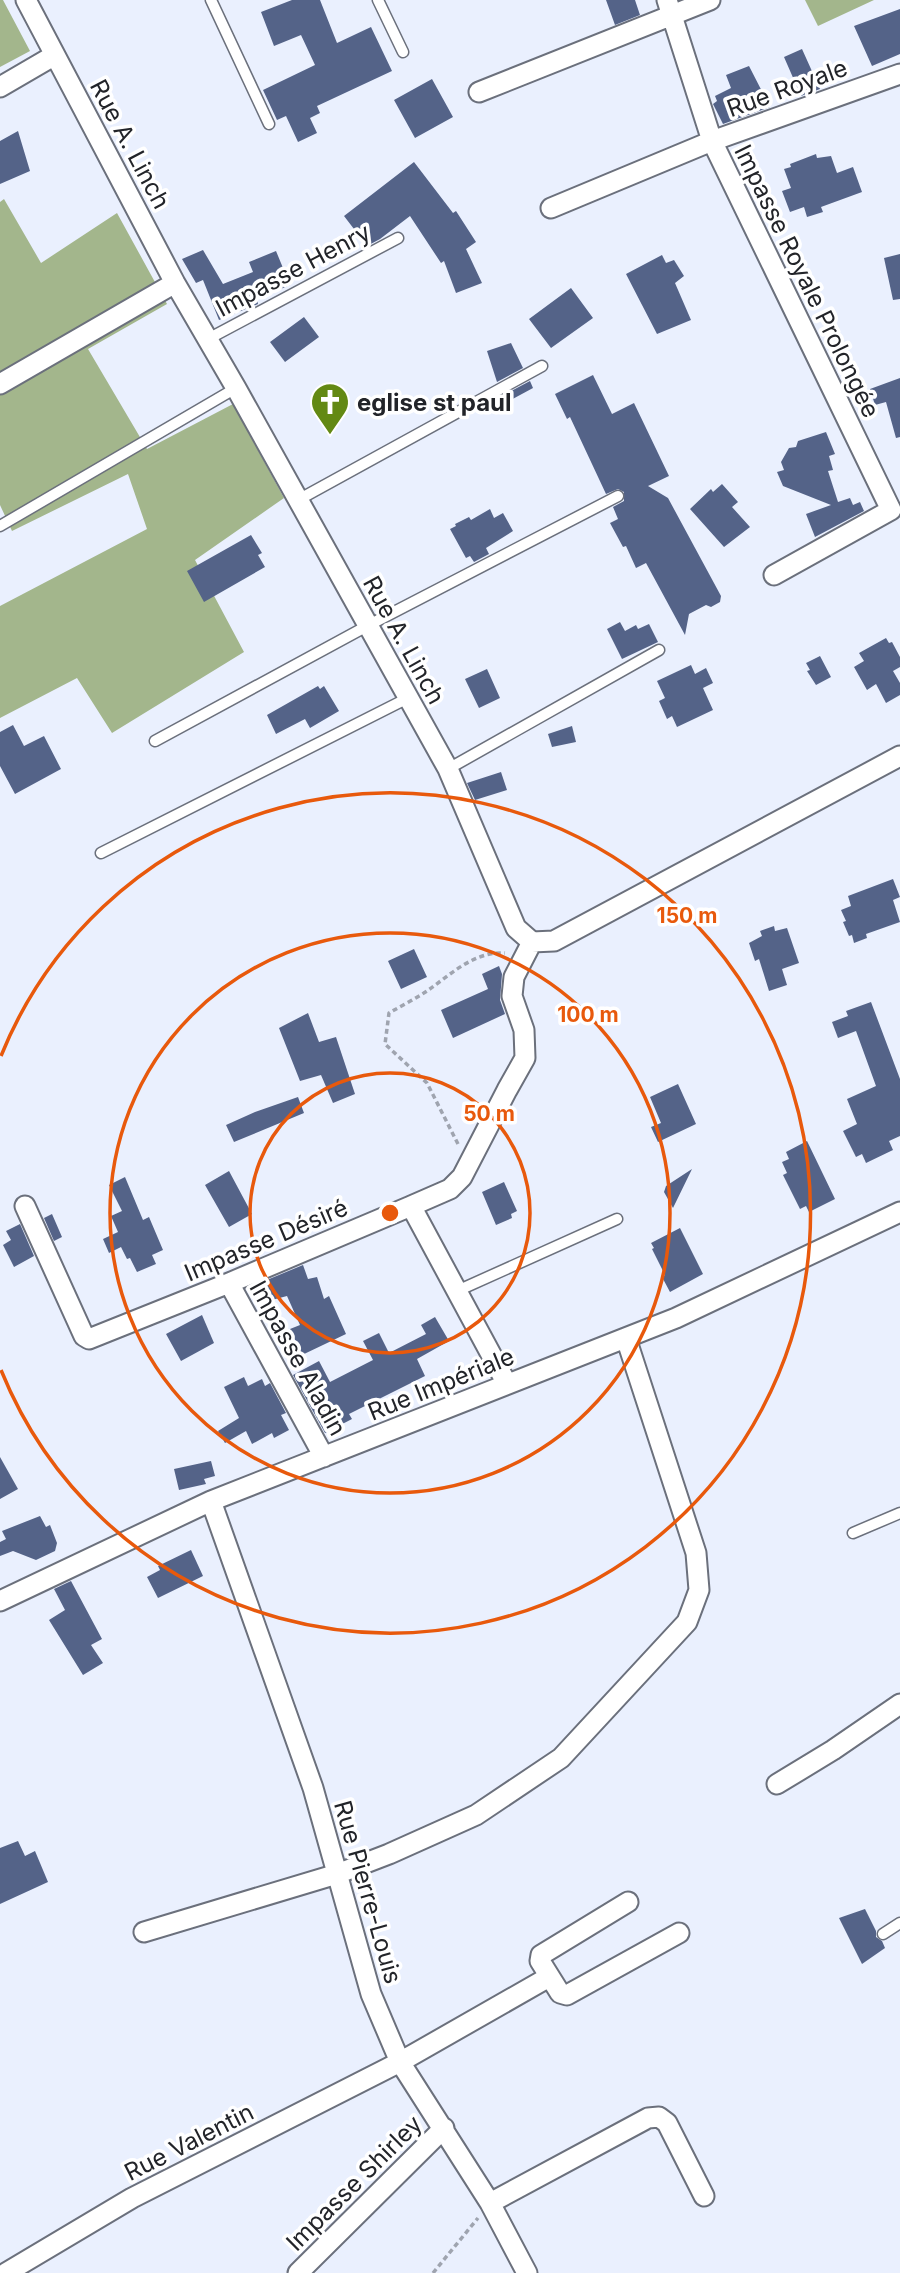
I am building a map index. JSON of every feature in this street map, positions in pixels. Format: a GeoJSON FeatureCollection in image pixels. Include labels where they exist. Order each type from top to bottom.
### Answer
{"type":"FeatureCollection","features":[{"type":"Feature","properties":{"kind":"street","name":"Rue A. Linch"},"geometry":{"type":"LineString","coordinates":[[26,0],[175,283],[448,769],[516,928],[529,948]]}},
{"type":"Feature","properties":{"kind":"street"},"geometry":{"type":"LineString","coordinates":[[479,92],[670,8],[710,0]]}},
{"type":"Feature","properties":{"kind":"street","name":"Rue Royale"},"geometry":{"type":"LineString","coordinates":[[670,8],[712,141],[900,74]]}},
{"type":"Feature","properties":{"kind":"street"},"geometry":{"type":"LineString","coordinates":[[0,87],[55,55]]}},
{"type":"Feature","properties":{"kind":"street"},"geometry":{"type":"LineString","coordinates":[[551,208],[712,141]]}},
{"type":"Feature","properties":{"kind":"street","name":"Impasse Royale Prolongée"},"geometry":{"type":"LineString","coordinates":[[712,141],[891,510],[774,575]]}},
{"type":"Feature","properties":{"kind":"street"},"geometry":{"type":"LineString","coordinates":[[0,384],[175,283]]}},
{"type":"Feature","properties":{"kind":"street"},"geometry":{"type":"LineString","coordinates":[[529,948],[554,942],[900,756]]}},
{"type":"Feature","properties":{"kind":"street","name":"Impasse Désiré"},"geometry":{"type":"LineString","coordinates":[[25,1206],[86,1338],[89,1339],[450,1189],[462,1177],[525,1058],[524,1030],[512,996],[514,977],[529,948]]}},
{"type":"Feature","properties":{"kind":"street"},"geometry":{"type":"LineString","coordinates":[[411,1206],[507,1384]]}},
{"type":"Feature","properties":{"kind":"street","name":"Rue Impériale"},"geometry":{"type":"LineString","coordinates":[[0,1601],[211,1501],[676,1318],[900,1212]]}},
{"type":"Feature","properties":{"kind":"street","name":"Impasse Aladin"},"geometry":{"type":"LineString","coordinates":[[229,1283],[324,1457]]}},
{"type":"Feature","properties":{"kind":"street"},"geometry":{"type":"LineString","coordinates":[[144,1932],[337,1874],[476,1815],[561,1758],[687,1622],[699,1590],[696,1553],[626,1338]]}},
{"type":"Feature","properties":{"kind":"street","name":"Rue Pierre-Louis"},"geometry":{"type":"LineString","coordinates":[[211,1501],[313,1788],[371,1994],[400,2062],[490,2203],[527,2273]]}},
{"type":"Feature","properties":{"kind":"street"},"geometry":{"type":"LineString","coordinates":[[777,1784],[900,1704]]}},
{"type":"Feature","properties":{"kind":"street"},"geometry":{"type":"LineString","coordinates":[[628,1902],[541,1955],[540,1961],[560,1993],[567,1995],[679,1933]]}},
{"type":"Feature","properties":{"kind":"street","name":"Rue Valentin"},"geometry":{"type":"LineString","coordinates":[[6,2273],[132,2198],[400,2062],[549,1977]]}},
{"type":"Feature","properties":{"kind":"street"},"geometry":{"type":"LineString","coordinates":[[490,2203],[648,2118],[659,2117],[667,2123],[704,2196]]}},
{"type":"Feature","properties":{"kind":"street","name":"Impasse Shirley"},"geometry":{"type":"LineString","coordinates":[[298,2273],[444,2128]]}},
{"type":"Feature","properties":{"kind":"lane"},"geometry":{"type":"LineString","coordinates":[[212,0],[269,124]]}},
{"type":"Feature","properties":{"kind":"lane"},"geometry":{"type":"LineString","coordinates":[[378,0],[403,52]]}},
{"type":"Feature","properties":{"kind":"lane","name":"Impasse Henry"},"geometry":{"type":"LineString","coordinates":[[208,339],[397,238]]}},
{"type":"Feature","properties":{"kind":"lane"},"geometry":{"type":"LineString","coordinates":[[298,500],[542,366]]}},
{"type":"Feature","properties":{"kind":"lane"},"geometry":{"type":"LineString","coordinates":[[0,526],[236,388]]}},
{"type":"Feature","properties":{"kind":"lane"},"geometry":{"type":"LineString","coordinates":[[155,741],[618,495]]}},
{"type":"Feature","properties":{"kind":"lane"},"geometry":{"type":"LineString","coordinates":[[448,769],[659,650]]}},
{"type":"Feature","properties":{"kind":"lane"},"geometry":{"type":"LineString","coordinates":[[101,853],[408,698]]}},
{"type":"Feature","properties":{"kind":"lane"},"geometry":{"type":"LineString","coordinates":[[457,1291],[617,1219]]}},
{"type":"Feature","properties":{"kind":"lane"},"geometry":{"type":"LineString","coordinates":[[853,1533],[900,1513]]}},
{"type":"Feature","properties":{"kind":"lane"},"geometry":{"type":"LineString","coordinates":[[883,1934],[900,1923]]}},
{"type":"Feature","properties":{"kind":"path"},"geometry":{"type":"LineString","coordinates":[[468,1165],[427,1083],[385,1044],[389,1013],[428,990],[453,970],[492,952],[529,948]]}},
{"type":"Feature","properties":{"kind":"path"},"geometry":{"type":"LineString","coordinates":[[433,2273],[490,2203]]}},
{"type":"Feature","properties":{"kind":"green space"},"geometry":{"type":"Polygon","coordinates":[[[0,0],[3,0],[30,51],[0,67],[0,0]]]}},
{"type":"Feature","properties":{"kind":"green space"},"geometry":{"type":"Polygon","coordinates":[[[805,0],[874,0],[818,26],[805,0]]]}},
{"type":"Feature","properties":{"kind":"green space"},"geometry":{"type":"Polygon","coordinates":[[[4,199],[41,263],[117,213],[167,304],[88,349],[147,449],[233,404],[284,498],[195,560],[244,652],[112,733],[77,678],[0,718],[0,606],[147,529],[128,474],[12,531],[0,505],[0,202],[4,199]]]}},
{"type":"Feature","properties":{"kind":"building"},"geometry":{"type":"Polygon","coordinates":[[[292,0],[320,0],[337,43],[371,27],[392,71],[317,106],[320,113],[310,118],[317,133],[298,142],[286,116],[277,120],[263,90],[315,65],[301,35],[274,46],[261,12],[292,0]]]}},
{"type":"Feature","properties":{"kind":"building"},"geometry":{"type":"Polygon","coordinates":[[[606,0],[635,0],[640,15],[615,25],[606,0]]]}},
{"type":"Feature","properties":{"kind":"building"},"geometry":{"type":"Polygon","coordinates":[[[900,9],[900,54],[872,66],[854,26],[900,9]]]}},
{"type":"Feature","properties":{"kind":"building"},"geometry":{"type":"Polygon","coordinates":[[[802,49],[820,89],[801,96],[784,57],[802,49]]]}},
{"type":"Feature","properties":{"kind":"building"},"geometry":{"type":"Polygon","coordinates":[[[749,66],[770,107],[723,124],[713,104],[717,101],[715,96],[731,88],[726,75],[749,66]]]}},
{"type":"Feature","properties":{"kind":"building"},"geometry":{"type":"Polygon","coordinates":[[[432,79],[453,117],[415,138],[394,100],[432,79]]]}},
{"type":"Feature","properties":{"kind":"building"},"geometry":{"type":"Polygon","coordinates":[[[18,131],[30,171],[0,184],[0,141],[18,131]]]}},
{"type":"Feature","properties":{"kind":"building"},"geometry":{"type":"Polygon","coordinates":[[[816,154],[817,158],[831,156],[837,173],[853,167],[862,192],[821,207],[823,212],[807,217],[804,207],[790,212],[782,191],[791,188],[784,169],[816,154]]]}},
{"type":"Feature","properties":{"kind":"building"},"geometry":{"type":"Polygon","coordinates":[[[414,162],[453,213],[456,211],[476,242],[466,249],[482,283],[456,293],[444,261],[441,263],[410,216],[367,246],[344,216],[414,162]]]}},
{"type":"Feature","properties":{"kind":"building"},"geometry":{"type":"Polygon","coordinates":[[[203,250],[223,284],[253,272],[249,262],[276,251],[290,285],[257,299],[258,304],[219,320],[203,280],[196,283],[182,259],[203,250]]]}},
{"type":"Feature","properties":{"kind":"building"},"geometry":{"type":"Polygon","coordinates":[[[900,254],[900,299],[893,300],[884,258],[900,254]]]}},
{"type":"Feature","properties":{"kind":"building"},"geometry":{"type":"Polygon","coordinates":[[[662,255],[666,263],[674,260],[684,276],[675,283],[691,320],[657,334],[626,274],[662,255]]]}},
{"type":"Feature","properties":{"kind":"building"},"geometry":{"type":"Polygon","coordinates":[[[571,288],[593,318],[551,348],[529,319],[571,288]]]}},
{"type":"Feature","properties":{"kind":"building"},"geometry":{"type":"Polygon","coordinates":[[[304,317],[319,337],[285,362],[270,342],[304,317]]]}},
{"type":"Feature","properties":{"kind":"building"},"geometry":{"type":"Polygon","coordinates":[[[511,343],[523,368],[497,382],[487,351],[511,343]]]}},
{"type":"Feature","properties":{"kind":"building"},"geometry":{"type":"Polygon","coordinates":[[[593,375],[612,414],[634,403],[669,476],[648,486],[668,498],[721,596],[720,602],[711,607],[706,605],[689,614],[685,635],[646,563],[636,568],[626,546],[623,547],[610,523],[618,519],[613,507],[624,501],[624,492],[618,489],[606,494],[570,417],[567,419],[555,394],[593,375]]]}},
{"type":"Feature","properties":{"kind":"building"},"geometry":{"type":"Polygon","coordinates":[[[900,378],[900,437],[896,438],[886,402],[875,405],[870,389],[900,378]]]}},
{"type":"Feature","properties":{"kind":"building"},"geometry":{"type":"Polygon","coordinates":[[[530,381],[533,388],[505,403],[502,396],[530,381]]]}},
{"type":"Feature","properties":{"kind":"building"},"geometry":{"type":"Polygon","coordinates":[[[826,432],[835,454],[829,456],[833,470],[828,471],[838,502],[850,498],[853,505],[860,502],[864,511],[815,537],[806,514],[831,505],[783,486],[777,472],[784,470],[781,462],[789,448],[796,447],[798,441],[826,432]]]}},
{"type":"Feature","properties":{"kind":"building"},"geometry":{"type":"Polygon","coordinates":[[[722,484],[738,502],[732,507],[750,527],[724,547],[690,509],[711,489],[713,492],[722,484]]]}},
{"type":"Feature","properties":{"kind":"building"},"geometry":{"type":"Polygon","coordinates":[[[490,509],[494,518],[503,513],[513,531],[486,548],[489,554],[474,562],[470,556],[466,558],[450,529],[469,517],[471,520],[490,509]]]}},
{"type":"Feature","properties":{"kind":"building"},"geometry":{"type":"Polygon","coordinates":[[[251,535],[262,553],[258,555],[265,567],[204,602],[187,571],[251,535]]]}},
{"type":"Feature","properties":{"kind":"building"},"geometry":{"type":"Polygon","coordinates":[[[620,622],[625,631],[636,625],[638,629],[649,624],[658,642],[622,659],[607,629],[620,622]]]}},
{"type":"Feature","properties":{"kind":"building"},"geometry":{"type":"Polygon","coordinates":[[[886,638],[889,643],[892,642],[900,657],[900,667],[893,671],[900,683],[900,695],[886,703],[876,684],[867,690],[854,667],[864,661],[859,653],[886,638]]]}},
{"type":"Feature","properties":{"kind":"building"},"geometry":{"type":"Polygon","coordinates":[[[820,656],[831,677],[816,685],[807,671],[810,670],[806,663],[820,656]]]}},
{"type":"Feature","properties":{"kind":"building"},"geometry":{"type":"Polygon","coordinates":[[[691,665],[695,674],[706,668],[713,683],[703,688],[713,710],[677,727],[672,716],[667,719],[659,701],[665,698],[657,681],[691,665]]]}},
{"type":"Feature","properties":{"kind":"building"},"geometry":{"type":"Polygon","coordinates":[[[487,669],[500,698],[479,708],[465,679],[487,669]]]}},
{"type":"Feature","properties":{"kind":"building"},"geometry":{"type":"Polygon","coordinates":[[[318,686],[320,689],[324,686],[339,711],[310,728],[305,719],[276,734],[267,715],[318,686]]]}},
{"type":"Feature","properties":{"kind":"building"},"geometry":{"type":"Polygon","coordinates":[[[13,725],[24,746],[44,736],[61,769],[15,794],[0,766],[0,732],[13,725]]]}},
{"type":"Feature","properties":{"kind":"building"},"geometry":{"type":"Polygon","coordinates":[[[572,726],[576,742],[552,747],[548,734],[572,726]]]}},
{"type":"Feature","properties":{"kind":"building"},"geometry":{"type":"Polygon","coordinates":[[[501,772],[507,790],[475,800],[467,783],[501,772]]]}},
{"type":"Feature","properties":{"kind":"building"},"geometry":{"type":"Polygon","coordinates":[[[893,879],[900,897],[893,900],[900,922],[866,934],[867,938],[854,943],[843,922],[846,921],[841,910],[851,906],[848,896],[893,879]]]}},
{"type":"Feature","properties":{"kind":"building"},"geometry":{"type":"Polygon","coordinates":[[[774,926],[775,931],[787,928],[799,963],[782,969],[787,985],[769,991],[759,959],[755,961],[749,943],[762,936],[760,931],[774,926]]]}},
{"type":"Feature","properties":{"kind":"building"},"geometry":{"type":"Polygon","coordinates":[[[414,949],[427,977],[401,989],[388,961],[414,949]]]}},
{"type":"Feature","properties":{"kind":"building"},"geometry":{"type":"Polygon","coordinates":[[[499,966],[502,974],[500,1000],[505,1014],[453,1038],[441,1010],[488,989],[482,974],[499,966]]]}},
{"type":"Feature","properties":{"kind":"building"},"geometry":{"type":"Polygon","coordinates":[[[871,1002],[900,1079],[900,1136],[889,1141],[893,1150],[866,1163],[862,1154],[856,1157],[843,1131],[857,1124],[847,1099],[876,1086],[856,1031],[838,1038],[832,1022],[848,1016],[846,1011],[871,1002]]]}},
{"type":"Feature","properties":{"kind":"building"},"geometry":{"type":"Polygon","coordinates":[[[308,1013],[319,1042],[336,1037],[355,1094],[333,1103],[321,1075],[300,1081],[279,1028],[308,1013]]]}},
{"type":"Feature","properties":{"kind":"building"},"geometry":{"type":"Polygon","coordinates":[[[678,1084],[696,1124],[658,1142],[651,1127],[661,1123],[650,1097],[678,1084]]]}},
{"type":"Feature","properties":{"kind":"building"},"geometry":{"type":"Polygon","coordinates":[[[298,1097],[304,1113],[234,1142],[226,1125],[298,1097]]]}},
{"type":"Feature","properties":{"kind":"building"},"geometry":{"type":"Polygon","coordinates":[[[807,1141],[835,1199],[809,1212],[806,1206],[800,1209],[783,1175],[787,1173],[782,1162],[789,1159],[786,1152],[807,1141]]]}},
{"type":"Feature","properties":{"kind":"building"},"geometry":{"type":"Polygon","coordinates":[[[692,1169],[673,1208],[664,1192],[666,1186],[692,1169]]]}},
{"type":"Feature","properties":{"kind":"building"},"geometry":{"type":"Polygon","coordinates":[[[229,1171],[252,1214],[229,1227],[205,1185],[229,1171]]]}},
{"type":"Feature","properties":{"kind":"building"},"geometry":{"type":"Polygon","coordinates":[[[125,1177],[143,1220],[149,1217],[163,1250],[152,1255],[156,1264],[137,1272],[121,1247],[109,1253],[103,1239],[118,1232],[111,1216],[122,1211],[109,1185],[125,1177]]]}},
{"type":"Feature","properties":{"kind":"building"},"geometry":{"type":"Polygon","coordinates":[[[504,1182],[517,1211],[511,1214],[512,1218],[496,1225],[482,1192],[504,1182]]]}},
{"type":"Feature","properties":{"kind":"building"},"geometry":{"type":"Polygon","coordinates":[[[52,1214],[62,1237],[54,1241],[44,1218],[52,1214]]]}},
{"type":"Feature","properties":{"kind":"building"},"geometry":{"type":"Polygon","coordinates":[[[20,1224],[34,1256],[14,1267],[3,1245],[11,1240],[6,1231],[20,1224]]]}},
{"type":"Feature","properties":{"kind":"building"},"geometry":{"type":"Polygon","coordinates":[[[680,1228],[703,1274],[670,1292],[651,1243],[680,1228]]]}},
{"type":"Feature","properties":{"kind":"building"},"geometry":{"type":"Polygon","coordinates":[[[303,1265],[308,1279],[317,1277],[324,1299],[329,1296],[346,1334],[302,1355],[290,1329],[300,1325],[287,1296],[268,1301],[262,1282],[303,1265]]]}},
{"type":"Feature","properties":{"kind":"building"},"geometry":{"type":"Polygon","coordinates":[[[202,1315],[214,1343],[181,1361],[166,1334],[202,1315]]]}},
{"type":"Feature","properties":{"kind":"building"},"geometry":{"type":"Polygon","coordinates":[[[435,1317],[449,1341],[417,1359],[425,1376],[349,1414],[352,1419],[325,1433],[293,1375],[319,1361],[330,1382],[373,1360],[363,1341],[379,1333],[389,1353],[426,1334],[421,1325],[435,1317]]]}},
{"type":"Feature","properties":{"kind":"building"},"geometry":{"type":"Polygon","coordinates":[[[244,1377],[248,1386],[262,1379],[265,1386],[270,1383],[286,1413],[281,1415],[289,1430],[274,1438],[272,1433],[252,1444],[246,1431],[225,1443],[218,1431],[239,1418],[224,1387],[244,1377]]]}},
{"type":"Feature","properties":{"kind":"building"},"geometry":{"type":"Polygon","coordinates":[[[0,1457],[18,1489],[0,1499],[0,1457]]]}},
{"type":"Feature","properties":{"kind":"building"},"geometry":{"type":"Polygon","coordinates":[[[211,1461],[215,1476],[204,1479],[206,1484],[179,1490],[174,1469],[211,1461]]]}},
{"type":"Feature","properties":{"kind":"building"},"geometry":{"type":"Polygon","coordinates":[[[40,1516],[46,1527],[50,1525],[57,1543],[55,1551],[36,1560],[13,1551],[0,1556],[0,1542],[6,1539],[2,1531],[40,1516]]]}},
{"type":"Feature","properties":{"kind":"building"},"geometry":{"type":"Polygon","coordinates":[[[191,1550],[203,1576],[158,1598],[147,1577],[160,1570],[158,1566],[191,1550]]]}},
{"type":"Feature","properties":{"kind":"building"},"geometry":{"type":"Polygon","coordinates":[[[71,1581],[102,1639],[91,1645],[103,1663],[83,1675],[49,1620],[65,1610],[54,1589],[71,1581]]]}},
{"type":"Feature","properties":{"kind":"building"},"geometry":{"type":"Polygon","coordinates":[[[18,1841],[25,1856],[35,1851],[48,1882],[0,1904],[0,1848],[18,1841]]]}},
{"type":"Feature","properties":{"kind":"building"},"geometry":{"type":"Polygon","coordinates":[[[865,1909],[876,1931],[876,1937],[882,1941],[885,1948],[862,1964],[839,1918],[865,1909]]]}},
{"type":"Feature","properties":{"kind":"place","name":"eglise st paul"},"geometry":{"type":"Point","coordinates":[330,436]}}]}
